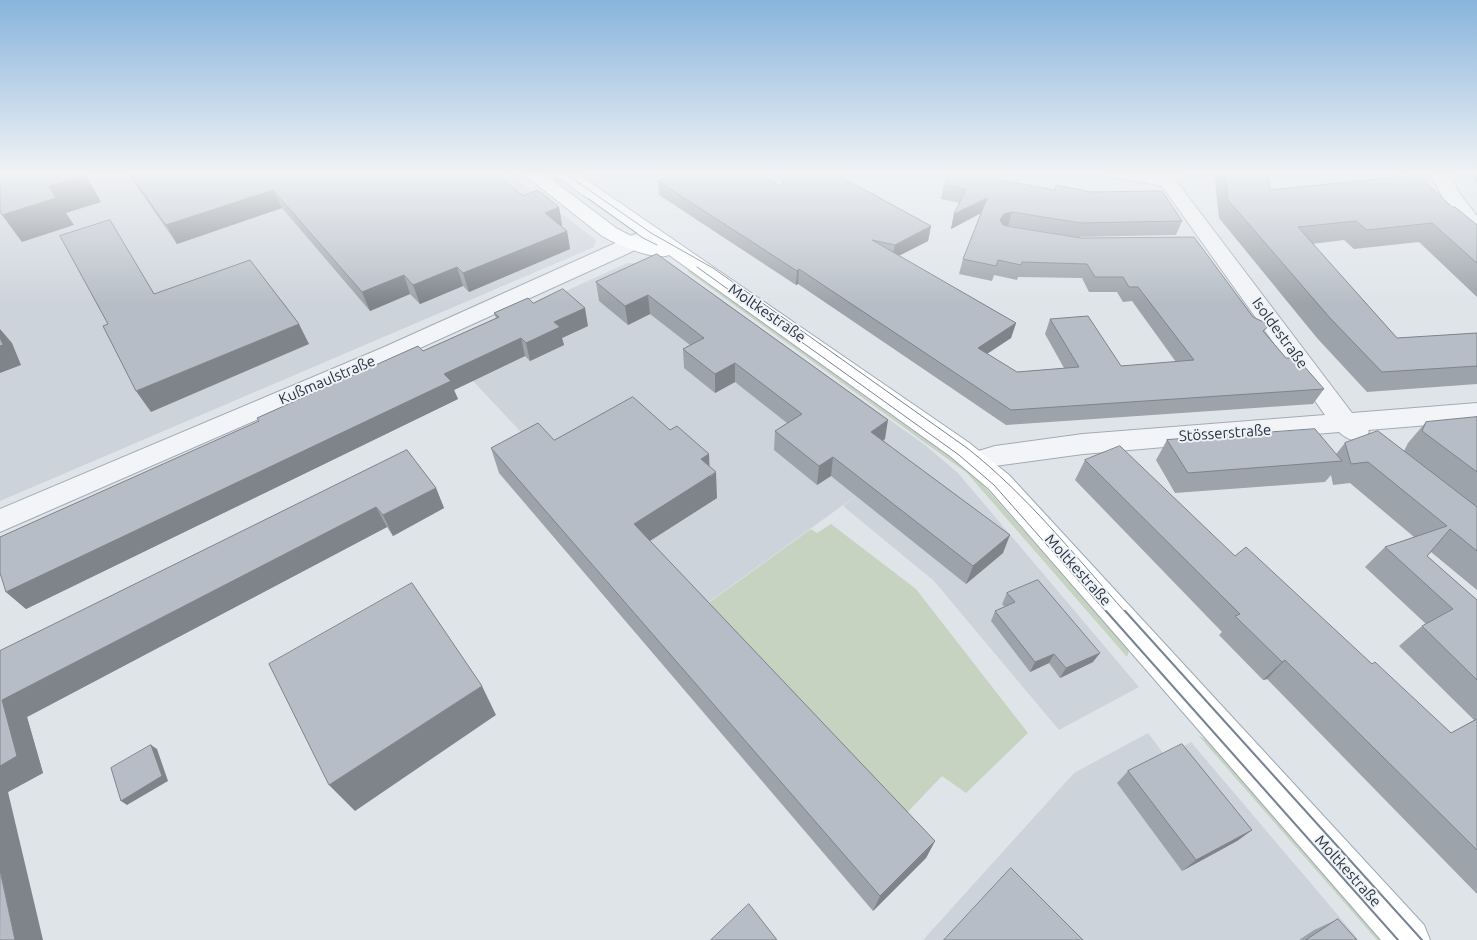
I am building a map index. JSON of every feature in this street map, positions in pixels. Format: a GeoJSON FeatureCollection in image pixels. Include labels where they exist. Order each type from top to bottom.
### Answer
{"type":"FeatureCollection","features":[{"type":"Feature","properties":{"kind":"main road","name":"Moltkestraße"},"geometry":{"type":"LineString","coordinates":[[587,216],[608,232],[642,238],[691,260],[975,462],[999,482],[1410,940]]}},
{"type":"Feature","properties":{"kind":"main road","name":"Moltkestraße"},"geometry":{"type":"LineString","coordinates":[[616,216],[642,238]]}},
{"type":"Feature","properties":{"kind":"street","name":"Isoldestraße"},"geometry":{"type":"LineString","coordinates":[[1189,216],[1204,244],[1345,423],[1376,447]]}},
{"type":"Feature","properties":{"kind":"street"},"geometry":{"type":"LineString","coordinates":[[1466,216],[1477,227]]}},
{"type":"Feature","properties":{"kind":"street","name":"Kußmaulstraße"},"geometry":{"type":"LineString","coordinates":[[0,521],[390,353],[642,238]]}},
{"type":"Feature","properties":{"kind":"street","name":"Stösserstraße"},"geometry":{"type":"LineString","coordinates":[[975,462],[995,456],[1084,444],[1477,412]]}},
{"type":"Feature","properties":{"kind":"shaded area"},"geometry":{"type":"Polygon","coordinates":[[[0,216],[564,216],[596,240],[594,247],[0,501],[0,216]]]}},
{"type":"Feature","properties":{"kind":"shaded area"},"geometry":{"type":"Polygon","coordinates":[[[627,263],[657,263],[686,275],[925,445],[958,473],[1139,687],[1059,730],[934,581],[843,506],[864,490],[699,609],[534,446],[442,348],[627,263]]]}},
{"type":"Feature","properties":{"kind":"shaded area"},"geometry":{"type":"Polygon","coordinates":[[[1148,733],[1166,757],[1191,742],[1359,940],[923,940],[1074,773],[1148,733]]]}},
{"type":"Feature","properties":{"kind":"green space"},"geometry":{"type":"Polygon","coordinates":[[[689,270],[969,469],[1129,650],[1127,657],[967,473],[687,271],[689,270]]]}},
{"type":"Feature","properties":{"kind":"green space"},"geometry":{"type":"Polygon","coordinates":[[[831,524],[916,589],[1028,733],[966,793],[942,776],[900,820],[700,609],[811,529],[817,533],[831,524]]]}},
{"type":"Feature","properties":{"kind":"green space"},"geometry":{"type":"Polygon","coordinates":[[[1198,735],[1219,748],[1389,940],[1377,940],[1198,735]]]}},
{"type":"Feature","properties":{"kind":"building"},"geometry":{"type":"Polygon","coordinates":[[[160,216],[194,216],[166,225],[160,216]]]}},
{"type":"Feature","properties":{"kind":"building"},"geometry":{"type":"Polygon","coordinates":[[[296,216],[549,216],[567,231],[463,273],[457,267],[413,285],[404,275],[362,292],[296,216]]]}},
{"type":"Feature","properties":{"kind":"building"},"geometry":{"type":"Polygon","coordinates":[[[712,216],[912,216],[931,226],[895,245],[872,240],[1016,323],[978,348],[1017,372],[1079,367],[1050,319],[1088,316],[1121,366],[1194,360],[1138,287],[1129,287],[1123,277],[1095,277],[1087,264],[1022,262],[1021,265],[998,260],[996,266],[963,259],[980,216],[1003,216],[1000,220],[1003,225],[1081,238],[1194,237],[1253,317],[1270,325],[1263,331],[1286,358],[1297,358],[1324,389],[1011,410],[799,269],[797,271],[712,216]]]}},
{"type":"Feature","properties":{"kind":"building"},"geometry":{"type":"Polygon","coordinates":[[[1036,216],[1179,216],[1182,221],[1081,223],[1036,216]]]}},
{"type":"Feature","properties":{"kind":"building"},"geometry":{"type":"Polygon","coordinates":[[[1242,216],[1466,216],[1477,225],[1477,263],[1432,223],[1367,230],[1356,221],[1298,227],[1397,338],[1477,333],[1477,366],[1382,372],[1330,318],[1242,216]]]}},
{"type":"Feature","properties":{"kind":"building"},"geometry":{"type":"Polygon","coordinates":[[[110,220],[154,294],[250,260],[299,324],[136,391],[103,326],[108,324],[60,236],[110,220]]]}},
{"type":"Feature","properties":{"kind":"building"},"geometry":{"type":"Polygon","coordinates":[[[657,254],[888,420],[871,432],[1010,535],[973,566],[833,457],[819,466],[775,431],[802,414],[735,363],[715,374],[683,349],[704,338],[648,295],[625,306],[596,282],[657,254]]]}},
{"type":"Feature","properties":{"kind":"building"},"geometry":{"type":"Polygon","coordinates":[[[563,289],[585,308],[554,322],[560,327],[526,343],[521,338],[444,374],[451,381],[6,592],[0,573],[0,537],[259,421],[257,418],[418,346],[423,351],[499,317],[494,313],[528,298],[533,303],[563,289]]]}},
{"type":"Feature","properties":{"kind":"building"},"geometry":{"type":"Polygon","coordinates":[[[633,397],[670,430],[677,426],[709,454],[701,459],[716,472],[634,524],[935,841],[880,896],[491,448],[538,423],[554,440],[633,397]]]}},
{"type":"Feature","properties":{"kind":"building"},"geometry":{"type":"Polygon","coordinates":[[[1477,417],[1477,472],[1422,431],[1426,422],[1477,417]]]}},
{"type":"Feature","properties":{"kind":"building"},"geometry":{"type":"Polygon","coordinates":[[[1315,429],[1342,461],[1188,473],[1167,440],[1315,429]]]}},
{"type":"Feature","properties":{"kind":"building"},"geometry":{"type":"Polygon","coordinates":[[[1378,431],[1477,507],[1477,551],[1450,529],[1427,556],[1477,600],[1477,680],[1422,626],[1453,609],[1385,547],[1447,526],[1368,462],[1351,464],[1345,443],[1378,431]]]}},
{"type":"Feature","properties":{"kind":"building"},"geometry":{"type":"Polygon","coordinates":[[[1120,446],[1235,556],[1246,547],[1372,664],[1375,662],[1451,733],[1477,719],[1477,850],[1285,660],[1282,662],[1235,616],[1240,614],[1085,460],[1120,446]]]}},
{"type":"Feature","properties":{"kind":"building"},"geometry":{"type":"Polygon","coordinates":[[[407,450],[436,488],[383,515],[376,507],[2,700],[17,756],[0,766],[0,651],[407,450]]]}},
{"type":"Feature","properties":{"kind":"building"},"geometry":{"type":"Polygon","coordinates":[[[1038,580],[1100,653],[1066,668],[1054,654],[1035,662],[995,611],[1015,602],[1007,593],[1038,580]]]}},
{"type":"Feature","properties":{"kind":"building"},"geometry":{"type":"Polygon","coordinates":[[[412,583],[482,686],[329,785],[269,664],[412,583]]]}},
{"type":"Feature","properties":{"kind":"building"},"geometry":{"type":"Polygon","coordinates":[[[1182,744],[1252,830],[1196,860],[1128,771],[1182,744]]]}},
{"type":"Feature","properties":{"kind":"building"},"geometry":{"type":"Polygon","coordinates":[[[151,745],[162,776],[121,801],[111,768],[151,745]]]}},
{"type":"Feature","properties":{"kind":"building"},"geometry":{"type":"Polygon","coordinates":[[[1011,868],[1083,940],[944,940],[1011,868]]]}},
{"type":"Feature","properties":{"kind":"building"},"geometry":{"type":"Polygon","coordinates":[[[0,870],[15,940],[0,940],[0,870]]]}},
{"type":"Feature","properties":{"kind":"building"},"geometry":{"type":"Polygon","coordinates":[[[749,904],[777,940],[711,940],[749,904]]]}},
{"type":"Feature","properties":{"kind":"building"},"geometry":{"type":"Polygon","coordinates":[[[1338,919],[1357,940],[1306,940],[1338,919]]]}},
{"type":"Feature","properties":{"kind":"tram line"},"geometry":{"type":"LineString","coordinates":[[612,216],[643,238],[657,245]]}},
{"type":"Feature","properties":{"kind":"tram line"},"geometry":{"type":"LineString","coordinates":[[626,216],[651,233],[713,268],[967,448],[989,466],[1030,506],[1126,613]]}},
{"type":"Feature","properties":{"kind":"tram line"},"geometry":{"type":"LineString","coordinates":[[697,267],[959,455],[994,485],[1107,613]]}},
{"type":"Feature","properties":{"kind":"tram line"},"geometry":{"type":"LineString","coordinates":[[1106,611],[1398,940]]}},
{"type":"Feature","properties":{"kind":"tram line"},"geometry":{"type":"LineString","coordinates":[[1125,611],[1422,940]]}}]}
